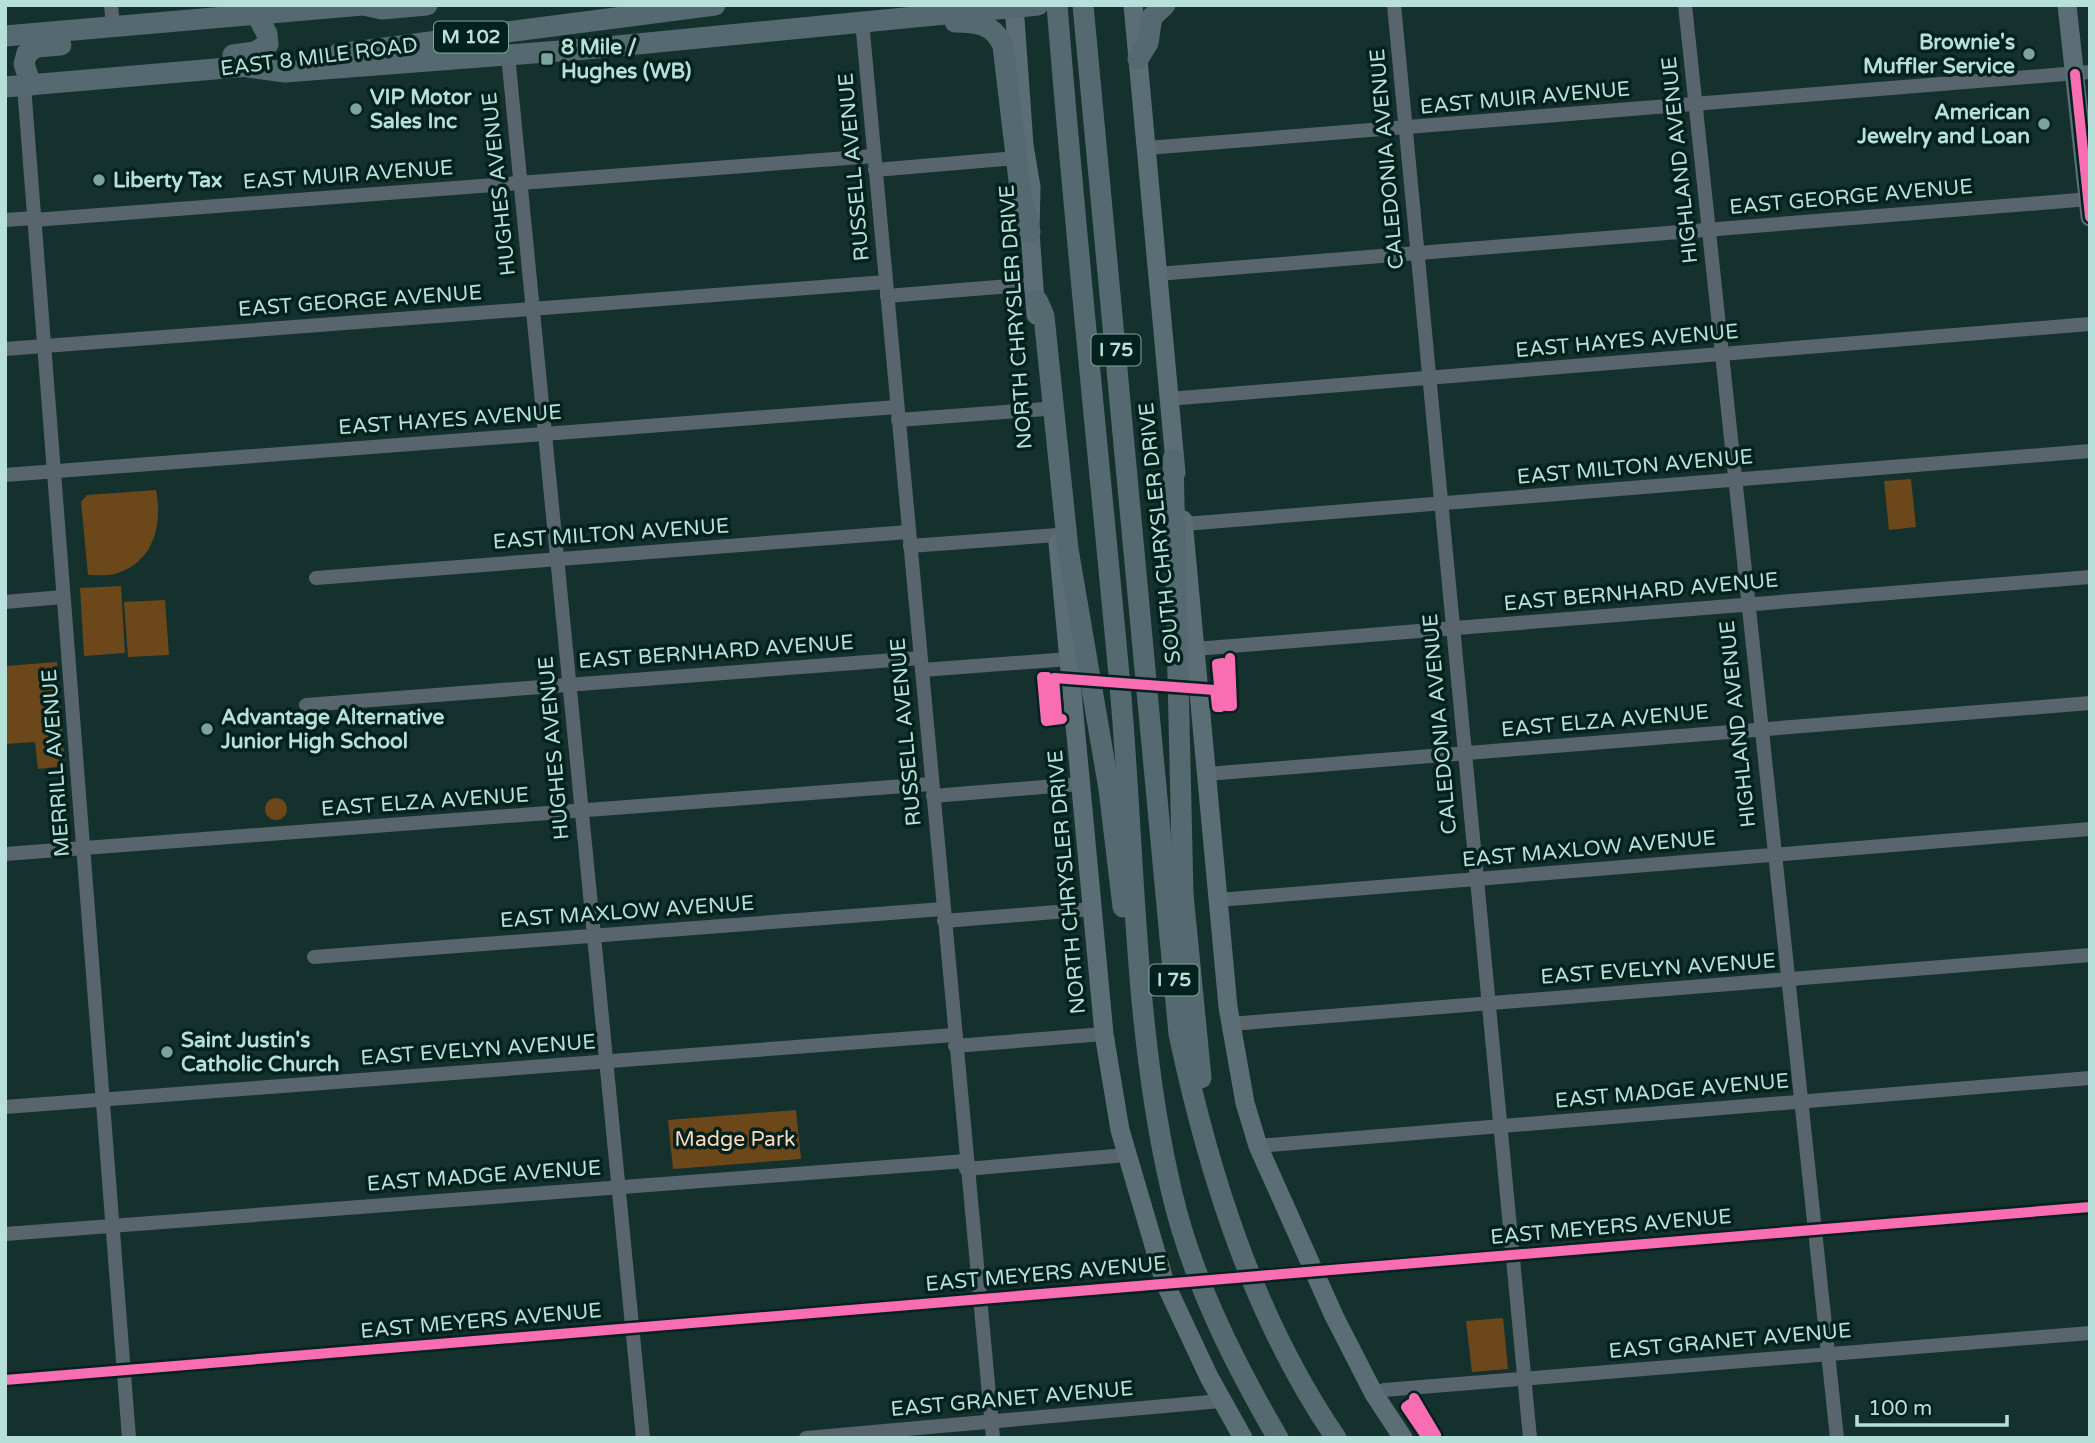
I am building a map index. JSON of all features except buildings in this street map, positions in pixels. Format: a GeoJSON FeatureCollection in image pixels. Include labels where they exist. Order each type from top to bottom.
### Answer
{"type":"FeatureCollection","features":[{"type":"Feature","properties":{"kind":"highway","name":"EAST 8 MILE ROAD"},"geometry":{"type":"LineString","coordinates":[[5,36],[112,16],[168,22],[363,5],[382,9],[427,5]]}},
{"type":"Feature","properties":{"kind":"highway","name":"EAST 8 MILE ROAD"},"geometry":{"type":"LineString","coordinates":[[20,86],[248,67],[715,5]]}},
{"type":"Feature","properties":{"kind":"highway"},"geometry":{"type":"LineString","coordinates":[[248,67],[285,72],[508,55],[1038,5]]}},
{"type":"Feature","properties":{"kind":"highway","name":"I 75"},"geometry":{"type":"LineString","coordinates":[[1057,5],[1123,717],[1145,1038],[1171,1192],[1188,1246],[1238,1368],[1279,1438]]}},
{"type":"Feature","properties":{"kind":"highway","name":"I 75"},"geometry":{"type":"LineString","coordinates":[[1083,5],[1179,1034],[1198,1125],[1233,1230],[1275,1332],[1294,1370],[1336,1438]]}},
{"type":"Feature","properties":{"kind":"highway"},"geometry":{"type":"LineString","coordinates":[[1138,59],[1148,43],[1152,17],[1165,5]]}},
{"type":"Feature","properties":{"kind":"highway"},"geometry":{"type":"LineString","coordinates":[[122,78],[154,63],[260,51],[268,41],[259,12]]}},
{"type":"Feature","properties":{"kind":"highway"},"geometry":{"type":"LineString","coordinates":[[897,17],[978,23],[998,36],[1004,51],[1030,232]]}},
{"type":"Feature","properties":{"kind":"highway"},"geometry":{"type":"LineString","coordinates":[[20,86],[25,56],[33,49],[130,39],[168,22]]}},
{"type":"Feature","properties":{"kind":"highway"},"geometry":{"type":"LineString","coordinates":[[1036,292],[1044,316],[1068,548],[1108,789],[1125,927],[1145,1038]]}},
{"type":"Feature","properties":{"kind":"highway"},"geometry":{"type":"LineString","coordinates":[[1173,459],[1183,894],[1201,1075],[1198,1125]]}},
{"type":"Feature","properties":{"kind":"main road","name":"SOUTH CHRYSLER DRIVE"},"geometry":{"type":"LineString","coordinates":[[1133,5],[1173,459],[1184,524],[1230,1024],[1242,1095],[1258,1146],[1314,1271],[1374,1394],[1402,1438]]}},
{"type":"Feature","properties":{"kind":"main road"},"geometry":{"type":"LineString","coordinates":[[2067,5],[2082,73],[2089,205]]}},
{"type":"Feature","properties":{"kind":"main road"},"geometry":{"type":"LineString","coordinates":[[1020,6],[1020,151]]}},
{"type":"Feature","properties":{"kind":"main road","name":"NORTH CHRYSLER DRIVE"},"geometry":{"type":"LineString","coordinates":[[1030,232],[1104,1034],[1126,1155],[1173,1283],[1221,1401],[1243,1438]]}},
{"type":"Feature","properties":{"kind":"street","name":"CALEDONIA AVENUE"},"geometry":{"type":"LineString","coordinates":[[1394,5],[1530,1438]]}},
{"type":"Feature","properties":{"kind":"street","name":"HIGHLAND AVENUE"},"geometry":{"type":"LineString","coordinates":[[1685,5],[1786,980],[1837,1438]]}},
{"type":"Feature","properties":{"kind":"street","name":"RUSSELL AVENUE"},"geometry":{"type":"LineString","coordinates":[[862,22],[954,1040],[993,1438]]}},
{"type":"Feature","properties":{"kind":"street","name":"HUGHES AVENUE"},"geometry":{"type":"LineString","coordinates":[[508,55],[643,1438]]}},
{"type":"Feature","properties":{"kind":"street","name":"EAST MUIR AVENUE"},"geometry":{"type":"LineString","coordinates":[[1147,148],[2082,73]]}},
{"type":"Feature","properties":{"kind":"street","name":"MERRILL AVENUE"},"geometry":{"type":"LineString","coordinates":[[20,86],[34,219],[129,1438]]}},
{"type":"Feature","properties":{"kind":"street","name":"EAST MUIR AVENUE"},"geometry":{"type":"LineString","coordinates":[[5,220],[520,183],[875,163],[1020,151]]}},
{"type":"Feature","properties":{"kind":"street","name":"EAST GEORGE AVENUE"},"geometry":{"type":"LineString","coordinates":[[1157,274],[1708,230],[2089,205]]}},
{"type":"Feature","properties":{"kind":"street","name":"EAST GEORGE AVENUE"},"geometry":{"type":"LineString","coordinates":[[5,349],[532,308],[886,289],[1036,292]]}},
{"type":"Feature","properties":{"kind":"street","name":"EAST HAYES AVENUE"},"geometry":{"type":"LineString","coordinates":[[1168,399],[2090,324]]}},
{"type":"Feature","properties":{"kind":"street","name":"EAST HAYES AVENUE"},"geometry":{"type":"LineString","coordinates":[[5,475],[545,434],[898,414],[1045,409]]}},
{"type":"Feature","properties":{"kind":"street","name":"EAST MILTON AVENUE"},"geometry":{"type":"LineString","coordinates":[[1184,524],[2090,451]]}},
{"type":"Feature","properties":{"kind":"street","name":"EAST MILTON AVENUE"},"geometry":{"type":"LineString","coordinates":[[316,578],[557,559],[909,539],[1057,535]]}},
{"type":"Feature","properties":{"kind":"street","name":"EAST BERNHARD AVENUE"},"geometry":{"type":"LineString","coordinates":[[1195,649],[2090,577]]}},
{"type":"Feature","properties":{"kind":"street"},"geometry":{"type":"LineString","coordinates":[[5,602],[63,597]]}},
{"type":"Feature","properties":{"kind":"street","name":"EAST BERNHARD AVENUE"},"geometry":{"type":"LineString","coordinates":[[306,705],[569,685],[921,664],[1069,659]]}},
{"type":"Feature","properties":{"kind":"street","name":"EAST ELZA AVENUE"},"geometry":{"type":"LineString","coordinates":[[1207,774],[2090,703]]}},
{"type":"Feature","properties":{"kind":"street","name":"EAST ELZA AVENUE"},"geometry":{"type":"LineString","coordinates":[[5,854],[581,811],[1080,784]]}},
{"type":"Feature","properties":{"kind":"street","name":"EAST MAXLOW AVENUE"},"geometry":{"type":"LineString","coordinates":[[1218,900],[2090,829]]}},
{"type":"Feature","properties":{"kind":"street","name":"EAST MAXLOW AVENUE"},"geometry":{"type":"LineString","coordinates":[[314,957],[593,936],[1092,909]]}},
{"type":"Feature","properties":{"kind":"street","name":"EAST EVELYN AVENUE"},"geometry":{"type":"LineString","coordinates":[[1230,1024],[2090,955]]}},
{"type":"Feature","properties":{"kind":"street","name":"EAST EVELYN AVENUE"},"geometry":{"type":"LineString","coordinates":[[5,1107],[606,1062],[954,1040],[1104,1034]]}},
{"type":"Feature","properties":{"kind":"street","name":"EAST MADGE AVENUE"},"geometry":{"type":"LineString","coordinates":[[1258,1146],[2090,1078]]}},
{"type":"Feature","properties":{"kind":"street","name":"EAST MADGE AVENUE"},"geometry":{"type":"LineString","coordinates":[[5,1234],[618,1187],[1126,1155]]}},
{"type":"Feature","properties":{"kind":"street","name":"EAST MEYERS AVENUE"},"geometry":{"type":"LineString","coordinates":[[5,1380],[2090,1208]]}},
{"type":"Feature","properties":{"kind":"street","name":"EAST GRANET AVENUE"},"geometry":{"type":"LineString","coordinates":[[1374,1394],[1384,1390],[2090,1332]]}},
{"type":"Feature","properties":{"kind":"street","name":"EAST GRANET AVENUE"},"geometry":{"type":"LineString","coordinates":[[806,1438],[1221,1401]]}},
{"type":"Feature","properties":{"kind":"green space"},"geometry":{"type":"Polygon","coordinates":[[[1911,479],[1916,527],[1889,530],[1884,481],[1911,479]]]}},
{"type":"Feature","properties":{"kind":"green space"},"geometry":{"type":"Polygon","coordinates":[[[156,490],[158,516],[153,541],[147,552],[128,569],[115,574],[88,575],[81,502],[87,495],[156,490]]]}},
{"type":"Feature","properties":{"kind":"green space"},"geometry":{"type":"Polygon","coordinates":[[[121,586],[125,653],[84,656],[80,588],[121,586]]]}},
{"type":"Feature","properties":{"kind":"green space"},"geometry":{"type":"Polygon","coordinates":[[[165,600],[169,655],[128,657],[124,602],[165,600]]]}},
{"type":"Feature","properties":{"kind":"green space"},"geometry":{"type":"Polygon","coordinates":[[[57,662],[65,766],[38,769],[35,742],[5,744],[5,666],[57,662]]]}},
{"type":"Feature","properties":{"kind":"green space"},"geometry":{"type":"Polygon","coordinates":[[[272,798],[280,798],[287,805],[287,813],[280,820],[272,820],[265,813],[265,805],[272,798]]]}},
{"type":"Feature","properties":{"kind":"green space","name":"Madge Park"},"geometry":{"type":"Polygon","coordinates":[[[796,1110],[801,1159],[673,1169],[668,1120],[796,1110]]]}},
{"type":"Feature","properties":{"kind":"green space"},"geometry":{"type":"Polygon","coordinates":[[[1503,1318],[1508,1369],[1472,1372],[1466,1321],[1503,1318]]]}},
{"type":"Feature","properties":{"kind":"cycle path"},"geometry":{"type":"LineString","coordinates":[[2075,74],[2090,217]]}},
{"type":"Feature","properties":{"kind":"cycle path"},"geometry":{"type":"LineString","coordinates":[[1062,719],[1046,721],[1042,677],[1047,677],[1051,716],[1057,715],[1054,678],[1215,690],[1217,707],[1221,707],[1217,664],[1223,663],[1227,706],[1232,706],[1230,658]]}},
{"type":"Feature","properties":{"kind":"cycle path"},"geometry":{"type":"LineString","coordinates":[[5,1380],[2090,1207]]}},
{"type":"Feature","properties":{"kind":"cycle path"},"geometry":{"type":"LineString","coordinates":[[1414,1398],[1436,1435],[1432,1438],[1410,1404],[1406,1407],[1427,1438]]}},
{"type":"Feature","properties":{"kind":"place","name":"Brownie's Muffler Service"},"geometry":{"type":"Point","coordinates":[2029,54]}},
{"type":"Feature","properties":{"kind":"place","name":"8 Mile / Hughes (WB)"},"geometry":{"type":"Point","coordinates":[547,59]}},
{"type":"Feature","properties":{"kind":"place","name":"VIP Motor Sales Inc"},"geometry":{"type":"Point","coordinates":[356,109]}},
{"type":"Feature","properties":{"kind":"place","name":"American Jewelry and Loan"},"geometry":{"type":"Point","coordinates":[2044,124]}},
{"type":"Feature","properties":{"kind":"place","name":"Liberty Tax"},"geometry":{"type":"Point","coordinates":[99,180]}},
{"type":"Feature","properties":{"kind":"place","name":"Advantage Alternative Junior High School"},"geometry":{"type":"Point","coordinates":[207,729]}},
{"type":"Feature","properties":{"kind":"place","name":"Saint Justin's Catholic Church"},"geometry":{"type":"Point","coordinates":[167,1052]}}]}
